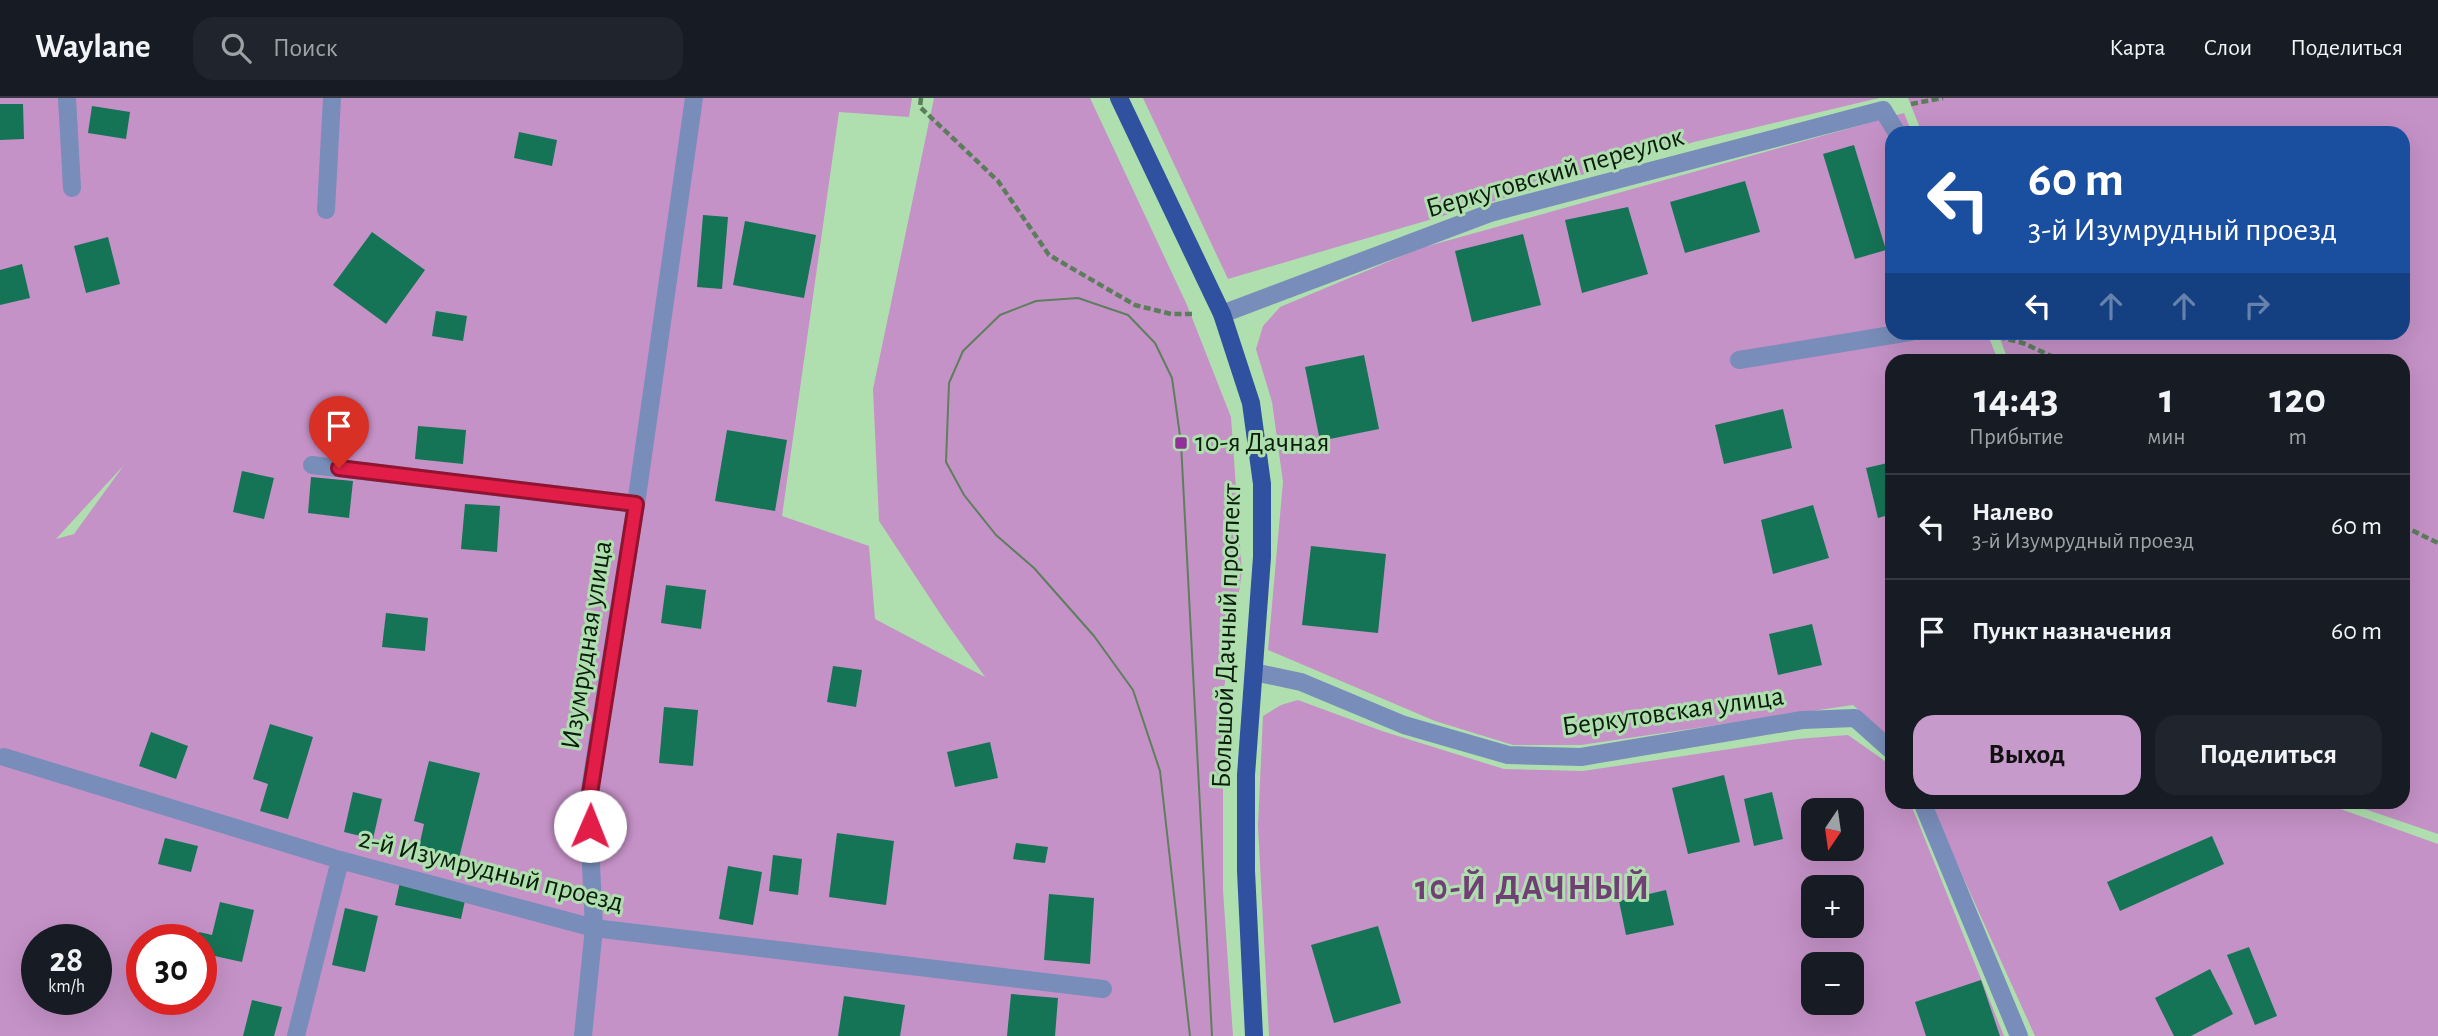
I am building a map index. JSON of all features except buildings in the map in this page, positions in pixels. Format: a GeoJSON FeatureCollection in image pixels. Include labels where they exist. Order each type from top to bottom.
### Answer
{"type":"FeatureCollection","features":[{"type":"Feature","properties":{"kind":"main road","name":"Большой Дачный проспект"},"geometry":{"type":"LineString","coordinates":[[1119,98],[1222,314],[1251,403],[1262,484],[1262,557],[1246,775],[1246,871],[1254,1036]]}},
{"type":"Feature","properties":{"kind":"street"},"geometry":{"type":"LineString","coordinates":[[67,98],[72,188]]}},
{"type":"Feature","properties":{"kind":"street"},"geometry":{"type":"LineString","coordinates":[[326,210],[332,98]]}},
{"type":"Feature","properties":{"kind":"street","name":"Изумрудная улица"},"geometry":{"type":"LineString","coordinates":[[583,1036],[594,928],[589,800],[636,504],[694,98]]}},
{"type":"Feature","properties":{"kind":"street","name":"Беркутовский переулок"},"geometry":{"type":"LineString","coordinates":[[1222,314],[1490,213],[1883,110],[1893,126]]}},
{"type":"Feature","properties":{"kind":"street"},"geometry":{"type":"LineString","coordinates":[[1739,360],[1885,336]]}},
{"type":"Feature","properties":{"kind":"street"},"geometry":{"type":"LineString","coordinates":[[312,465],[636,504]]}},
{"type":"Feature","properties":{"kind":"street","name":"Беркутовская улица"},"geometry":{"type":"LineString","coordinates":[[1254,672],[1301,682],[1404,725],[1508,755],[1581,757],[1802,720],[1855,718],[1885,745]]}},
{"type":"Feature","properties":{"kind":"street","name":"2-й Изумрудный проезд"},"geometry":{"type":"LineString","coordinates":[[4,757],[340,860],[594,928],[1103,989]]}},
{"type":"Feature","properties":{"kind":"street"},"geometry":{"type":"LineString","coordinates":[[1925,809],[2019,1036]]}},
{"type":"Feature","properties":{"kind":"street"},"geometry":{"type":"LineString","coordinates":[[296,1036],[340,860]]}},
{"type":"Feature","properties":{"kind":"path"},"geometry":{"type":"LineString","coordinates":[[921,98],[920,107],[998,180],[1049,255],[1135,304],[1171,314],[1222,314]]}},
{"type":"Feature","properties":{"kind":"path"},"geometry":{"type":"LineString","coordinates":[[2011,340],[2047,354]]}},
{"type":"Feature","properties":{"kind":"path"},"geometry":{"type":"LineString","coordinates":[[2410,529],[2438,543]]}},
{"type":"Feature","properties":{"kind":"shaded area"},"geometry":{"type":"Polygon","coordinates":[[[0,98],[912,98],[909,117],[839,112],[782,516],[869,546],[875,619],[985,677],[879,521],[873,389],[934,98],[1090,98],[1187,305],[1231,417],[1242,572],[1223,695],[1223,890],[1233,1036],[0,1036],[0,98]],[[124,465],[56,539],[74,534],[124,465]]]}},
{"type":"Feature","properties":{"kind":"shaded area"},"geometry":{"type":"Polygon","coordinates":[[[1143,98],[1879,98],[1694,142],[1228,279],[1143,98]]]}},
{"type":"Feature","properties":{"kind":"shaded area"},"geometry":{"type":"Polygon","coordinates":[[[1908,98],[2438,98],[2438,834],[2365,809],[2410,809],[2410,354],[2006,354],[2001,340],[2410,340],[2410,126],[1919,126],[1908,98]]]}},
{"type":"Feature","properties":{"kind":"shaded area"},"geometry":{"type":"Polygon","coordinates":[[[1904,113],[1909,126],[1885,126],[1885,340],[1990,340],[1996,354],[1885,354],[1885,735],[1853,705],[1581,745],[1513,745],[1435,721],[1268,650],[1283,482],[1272,402],[1256,349],[1263,326],[1280,307],[1421,248],[1904,113]]]}},
{"type":"Feature","properties":{"kind":"shaded area"},"geometry":{"type":"Polygon","coordinates":[[[1298,700],[1382,731],[1504,769],[1583,771],[1797,739],[1848,735],[1885,761],[1885,809],[1913,809],[2004,1036],[1269,1036],[1258,826],[1263,716],[1281,705],[1298,700]]]}},
{"type":"Feature","properties":{"kind":"shaded area"},"geometry":{"type":"Polygon","coordinates":[[[1932,809],[2340,809],[2438,844],[2438,1036],[2035,1036],[1932,809]]]}},
{"type":"Feature","properties":{"kind":"tram line"},"geometry":{"type":"LineString","coordinates":[[1190,1036],[1160,771],[1133,690],[1094,636],[1034,568],[996,535],[964,495],[946,462],[949,383],[963,351],[1000,315],[1036,301],[1078,298],[1128,315],[1155,343],[1172,378],[1181,443],[1212,1036]]}},
{"type":"Feature","properties":{"kind":"place","name":"10-я Дачная"},"geometry":{"type":"Point","coordinates":[1181,443]}},
{"type":"Feature","properties":{"kind":"district","name":"10-Й ДАЧНЫЙ"},"geometry":{"type":"Point","coordinates":[1533,888]}},
{"type":"Feature","properties":{"kind":"route"},"geometry":{"type":"LineString","coordinates":[[339,468],[636,504],[589,800],[590,826]]}}]}
